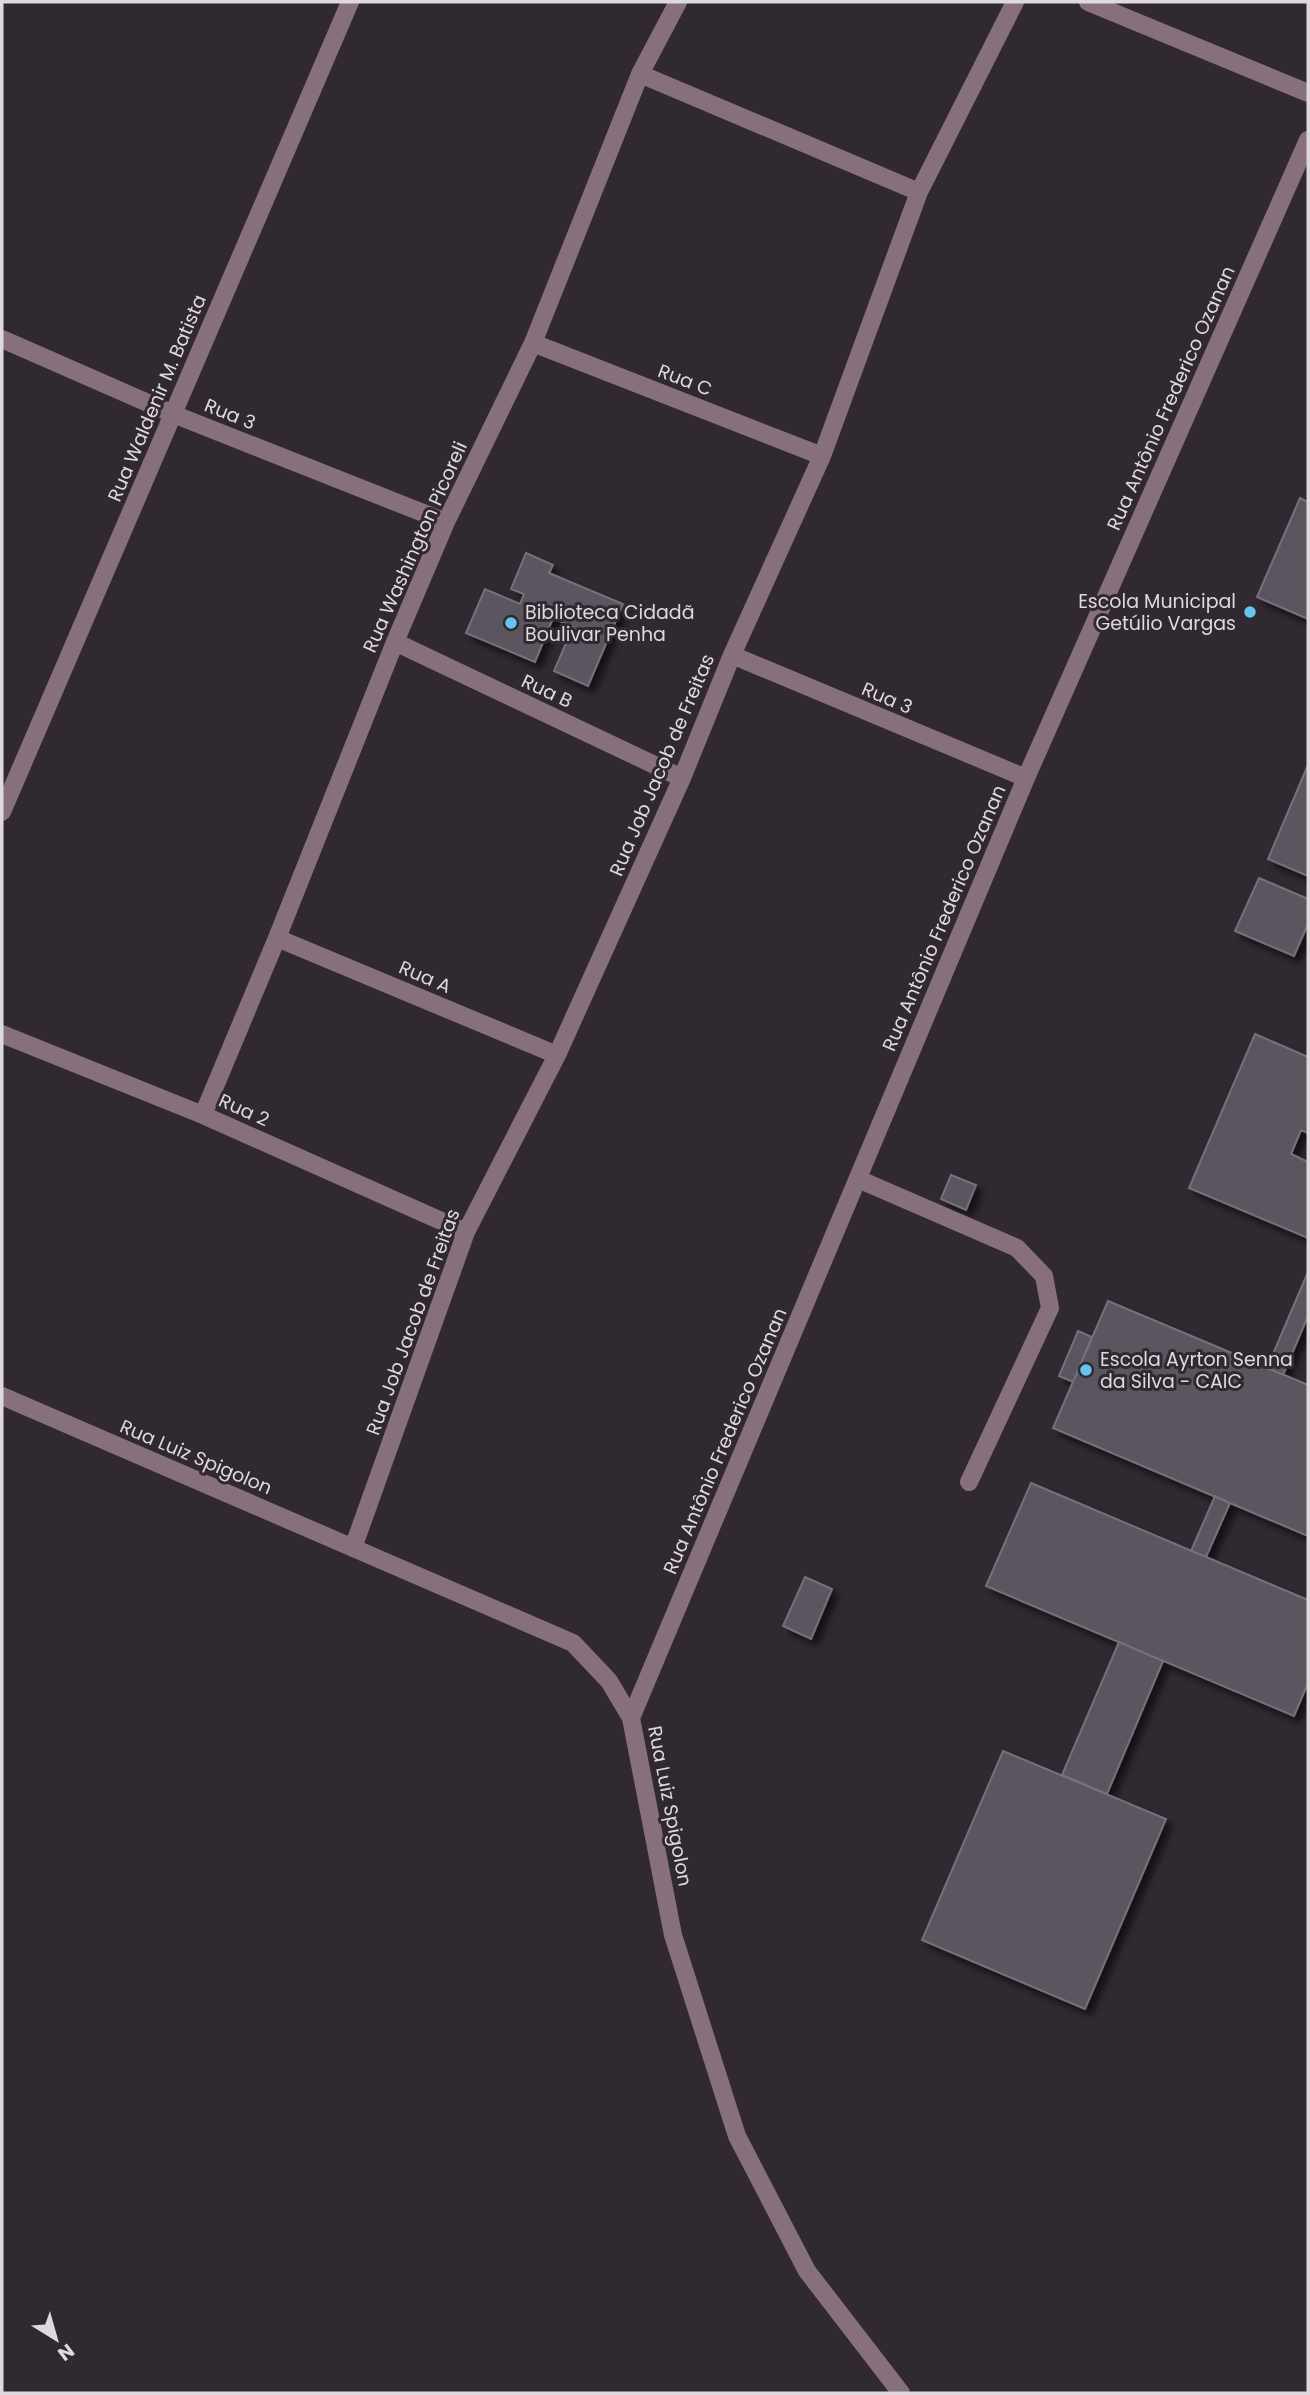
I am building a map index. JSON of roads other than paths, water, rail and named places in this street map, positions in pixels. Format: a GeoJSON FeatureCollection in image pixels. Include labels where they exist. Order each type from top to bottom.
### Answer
{"type":"FeatureCollection","features":[{"type":"Feature","properties":{"kind":"street","name":"Rua Waldenir M. Batista"},"geometry":{"type":"LineString","coordinates":[[2,811],[350,2]]}},
{"type":"Feature","properties":{"kind":"street","name":"Rua Washington Picoreli"},"geometry":{"type":"LineString","coordinates":[[203,1115],[446,522],[533,343],[640,74],[678,2]]}},
{"type":"Feature","properties":{"kind":"street","name":"Rua Job Jacob de Freitas"},"geometry":{"type":"LineString","coordinates":[[354,1548],[466,1232],[556,1055],[682,778],[732,655],[822,456],[919,192],[1015,2]]}},
{"type":"Feature","properties":{"kind":"street"},"geometry":{"type":"LineString","coordinates":[[1088,2],[1308,93]]}},
{"type":"Feature","properties":{"kind":"street"},"geometry":{"type":"LineString","coordinates":[[640,74],[919,192]]}},
{"type":"Feature","properties":{"kind":"street","name":"Rua Antônio Frederico Ozanan"},"geometry":{"type":"LineString","coordinates":[[631,1718],[1026,779],[1308,140]]}},
{"type":"Feature","properties":{"kind":"street","name":"Rua 3"},"geometry":{"type":"LineString","coordinates":[[2,339],[173,414],[446,522]]}},
{"type":"Feature","properties":{"kind":"street","name":"Rua C"},"geometry":{"type":"LineString","coordinates":[[533,343],[822,456]]}},
{"type":"Feature","properties":{"kind":"street","name":"Rua B"},"geometry":{"type":"LineString","coordinates":[[395,642],[682,778]]}},
{"type":"Feature","properties":{"kind":"street","name":"Rua 3"},"geometry":{"type":"LineString","coordinates":[[732,655],[1026,779]]}},
{"type":"Feature","properties":{"kind":"street","name":"Rua A"},"geometry":{"type":"LineString","coordinates":[[277,938],[556,1055]]}},
{"type":"Feature","properties":{"kind":"street","name":"Rua 2"},"geometry":{"type":"LineString","coordinates":[[2,1034],[203,1115],[466,1232]]}},
{"type":"Feature","properties":{"kind":"street"},"geometry":{"type":"LineString","coordinates":[[858,1179],[1017,1248],[1044,1276],[1050,1308],[969,1482]]}},
{"type":"Feature","properties":{"kind":"street","name":"Rua Luiz Spigolon"},"geometry":{"type":"LineString","coordinates":[[2,1396],[573,1643],[608,1681],[631,1718],[673,1935],[737,2136],[807,2271],[901,2393]]}},
{"type":"Feature","properties":{"kind":"place","name":"Escola Municipal Getúlio Vargas"},"geometry":{"type":"Point","coordinates":[1250,612]}},
{"type":"Feature","properties":{"kind":"place","name":"Biblioteca Cidadã Boulivar Penha"},"geometry":{"type":"Point","coordinates":[511,623]}},
{"type":"Feature","properties":{"kind":"place","name":"Escola Ayrton Senna da Silva - CAIC"},"geometry":{"type":"Point","coordinates":[1086,1370]}}]}
